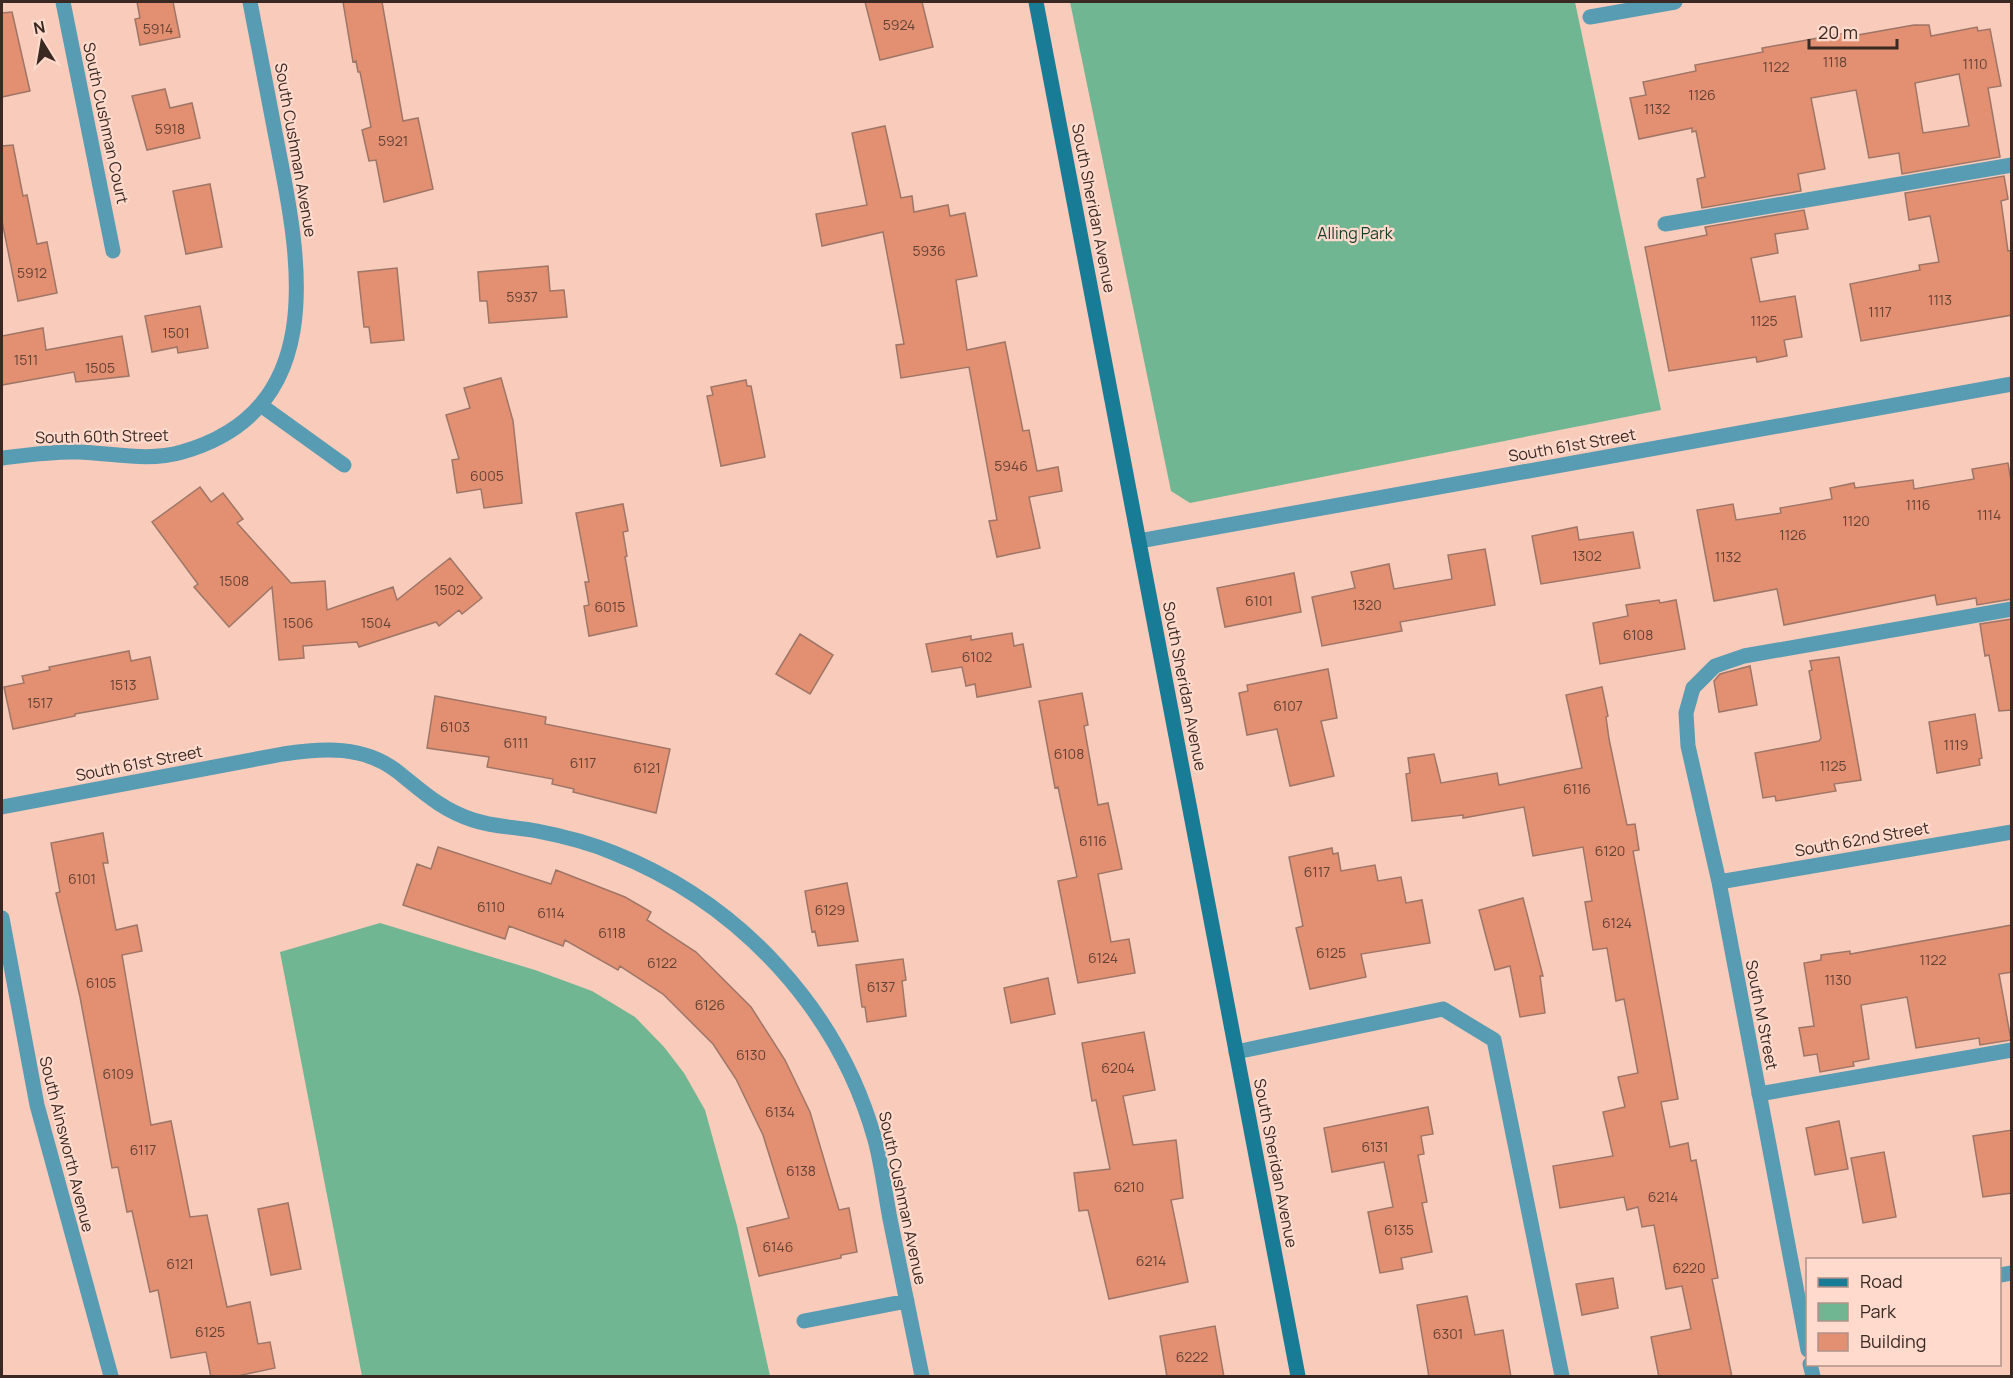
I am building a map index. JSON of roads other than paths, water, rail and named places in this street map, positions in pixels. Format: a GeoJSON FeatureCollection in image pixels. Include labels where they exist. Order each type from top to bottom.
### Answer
{"type":"FeatureCollection","features":[{"type":"Feature","properties":{"kind":"street","name":"South Cushman Court"},"geometry":{"type":"LineString","coordinates":[[63,2],[113,251]]}},
{"type":"Feature","properties":{"kind":"street","name":"South Cushman Avenue"},"geometry":{"type":"LineString","coordinates":[[250,2],[292,218],[296,278],[294,331],[288,360],[262,406]]}},
{"type":"Feature","properties":{"kind":"street","name":"South Sheridan Avenue"},"geometry":{"type":"LineString","coordinates":[[1036,2],[1298,1377]]}},
{"type":"Feature","properties":{"kind":"street"},"geometry":{"type":"LineString","coordinates":[[1590,17],[1675,2]]}},
{"type":"Feature","properties":{"kind":"street"},"geometry":{"type":"LineString","coordinates":[[1665,224],[2012,165]]}},
{"type":"Feature","properties":{"kind":"street","name":"South 61st Street"},"geometry":{"type":"LineString","coordinates":[[1138,541],[2012,384]]}},
{"type":"Feature","properties":{"kind":"street","name":"South 60th Street"},"geometry":{"type":"LineString","coordinates":[[2,458],[76,452],[137,457],[165,456],[221,437],[262,406]]}},
{"type":"Feature","properties":{"kind":"street"},"geometry":{"type":"LineString","coordinates":[[262,406],[344,465]]}},
{"type":"Feature","properties":{"kind":"street","name":"South M Street"},"geometry":{"type":"LineString","coordinates":[[1806,1333],[1803,1307],[1759,1094],[1719,882],[1687,737],[1686,713],[1693,688],[1715,666],[1744,656],[2012,609]]}},
{"type":"Feature","properties":{"kind":"street","name":"South Cushman Avenue"},"geometry":{"type":"LineString","coordinates":[[283,754],[323,748],[348,750],[375,758],[396,770],[434,803],[455,814],[486,824],[566,838],[614,853],[653,871],[703,900],[742,930],[791,980],[815,1012],[841,1054],[861,1099],[875,1141],[922,1377]]}},
{"type":"Feature","properties":{"kind":"street","name":"South 61st Street"},"geometry":{"type":"LineString","coordinates":[[2,807],[283,754]]}},
{"type":"Feature","properties":{"kind":"street","name":"South 62nd Street"},"geometry":{"type":"LineString","coordinates":[[1719,882],[2012,832]]}},
{"type":"Feature","properties":{"kind":"street","name":"South Ainsworth Avenue"},"geometry":{"type":"LineString","coordinates":[[2,918],[37,1105],[111,1377]]}},
{"type":"Feature","properties":{"kind":"street"},"geometry":{"type":"LineString","coordinates":[[1236,1052],[1443,1009],[1494,1040],[1562,1377]]}},
{"type":"Feature","properties":{"kind":"street"},"geometry":{"type":"LineString","coordinates":[[1759,1094],[2012,1050]]}},
{"type":"Feature","properties":{"kind":"street","name":"South Cushman Avenue"},"geometry":{"type":"LineString","coordinates":[[804,1321],[907,1301]]}},
{"type":"Feature","properties":{"kind":"park label","name":"Alling Park"},"geometry":{"type":"Point","coordinates":[1355,233]}}]}
